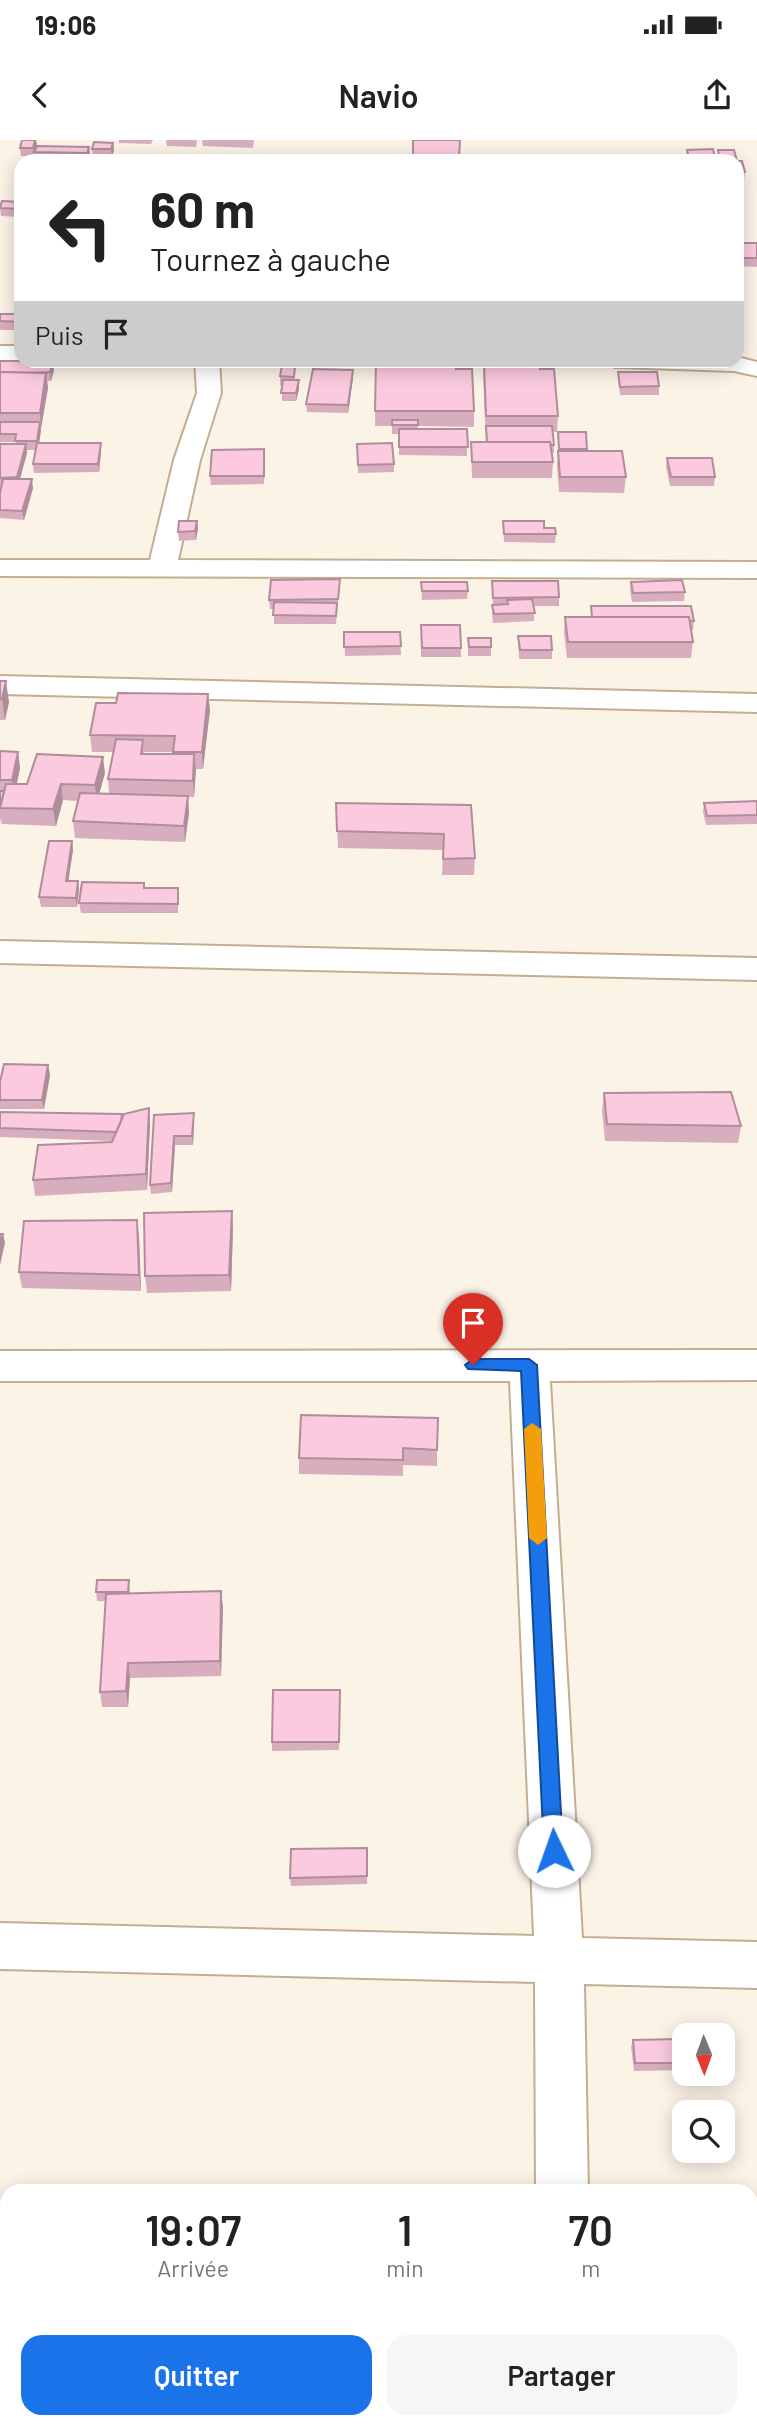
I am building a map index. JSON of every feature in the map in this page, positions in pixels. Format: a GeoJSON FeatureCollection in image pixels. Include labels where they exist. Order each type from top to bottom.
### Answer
{"type":"FeatureCollection","features":[{"type":"Feature","properties":{"kind":"street"},"geometry":{"type":"LineString","coordinates":[[162,569],[187,460],[209,393],[207,368]]}},
{"type":"Feature","properties":{"kind":"street"},"geometry":{"type":"LineString","coordinates":[[0,568],[757,570]]}},
{"type":"Feature","properties":{"kind":"street"},"geometry":{"type":"LineString","coordinates":[[0,685],[757,703]]}},
{"type":"Feature","properties":{"kind":"street"},"geometry":{"type":"LineString","coordinates":[[0,952],[757,969]]}},
{"type":"Feature","properties":{"kind":"street"},"geometry":{"type":"LineString","coordinates":[[529,1365],[559,1959],[562,2184]]}},
{"type":"Feature","properties":{"kind":"street"},"geometry":{"type":"LineString","coordinates":[[0,1366],[757,1365]]}},
{"type":"Feature","properties":{"kind":"street"},"geometry":{"type":"LineString","coordinates":[[0,1947],[757,1965]]}},
{"type":"Feature","properties":{"kind":"building"},"geometry":{"type":"Polygon","coordinates":[[[22,140],[35,140],[33,148],[20,148],[22,140]]]}},
{"type":"Feature","properties":{"kind":"building"},"geometry":{"type":"Polygon","coordinates":[[[413,140],[460,140],[459,154],[413,154],[413,140]]]}},
{"type":"Feature","properties":{"kind":"building"},"geometry":{"type":"Polygon","coordinates":[[[94,142],[113,143],[111,149],[92,149],[94,142]]]}},
{"type":"Feature","properties":{"kind":"building"},"geometry":{"type":"Polygon","coordinates":[[[37,146],[89,147],[87,153],[34,152],[37,146]]]}},
{"type":"Feature","properties":{"kind":"building"},"geometry":{"type":"Polygon","coordinates":[[[713,149],[714,154],[688,154],[687,150],[713,149]]]}},
{"type":"Feature","properties":{"kind":"building"},"geometry":{"type":"Polygon","coordinates":[[[718,150],[734,150],[735,154],[719,154],[718,150]]]}},
{"type":"Feature","properties":{"kind":"building"},"geometry":{"type":"Polygon","coordinates":[[[2,201],[14,202],[14,209],[0,208],[2,201]]]}},
{"type":"Feature","properties":{"kind":"building"},"geometry":{"type":"Polygon","coordinates":[[[744,243],[757,243],[757,258],[744,258],[744,243]]]}},
{"type":"Feature","properties":{"kind":"building"},"geometry":{"type":"Polygon","coordinates":[[[0,314],[14,314],[14,322],[0,321],[0,314]]]}},
{"type":"Feature","properties":{"kind":"building"},"geometry":{"type":"Polygon","coordinates":[[[0,361],[14,361],[14,368],[51,368],[50,372],[0,372],[0,361]]]}},
{"type":"Feature","properties":{"kind":"building"},"geometry":{"type":"Polygon","coordinates":[[[281,368],[295,368],[294,377],[280,376],[281,368]]]}},
{"type":"Feature","properties":{"kind":"building"},"geometry":{"type":"Polygon","coordinates":[[[376,368],[472,369],[474,411],[375,411],[376,368]]]}},
{"type":"Feature","properties":{"kind":"building"},"geometry":{"type":"Polygon","coordinates":[[[484,368],[554,369],[558,416],[486,416],[484,368]]]}},
{"type":"Feature","properties":{"kind":"building"},"geometry":{"type":"Polygon","coordinates":[[[313,369],[353,370],[348,405],[306,404],[313,369]]]}},
{"type":"Feature","properties":{"kind":"building"},"geometry":{"type":"Polygon","coordinates":[[[0,372],[46,373],[40,413],[0,413],[0,372]]]}},
{"type":"Feature","properties":{"kind":"building"},"geometry":{"type":"Polygon","coordinates":[[[618,372],[657,372],[659,386],[620,387],[618,372]]]}},
{"type":"Feature","properties":{"kind":"building"},"geometry":{"type":"Polygon","coordinates":[[[283,380],[299,380],[296,393],[281,393],[283,380]]]}},
{"type":"Feature","properties":{"kind":"building"},"geometry":{"type":"Polygon","coordinates":[[[392,420],[418,420],[418,425],[392,425],[392,420]]]}},
{"type":"Feature","properties":{"kind":"building"},"geometry":{"type":"Polygon","coordinates":[[[0,422],[40,422],[37,441],[15,441],[16,434],[0,434],[0,422]]]}},
{"type":"Feature","properties":{"kind":"building"},"geometry":{"type":"Polygon","coordinates":[[[486,426],[552,426],[554,445],[550,442],[487,442],[486,426]]]}},
{"type":"Feature","properties":{"kind":"building"},"geometry":{"type":"Polygon","coordinates":[[[399,429],[467,429],[468,447],[399,447],[399,429]]]}},
{"type":"Feature","properties":{"kind":"building"},"geometry":{"type":"Polygon","coordinates":[[[558,432],[586,432],[587,449],[559,449],[558,432]]]}},
{"type":"Feature","properties":{"kind":"building"},"geometry":{"type":"Polygon","coordinates":[[[471,442],[550,442],[553,462],[472,462],[471,442]]]}},
{"type":"Feature","properties":{"kind":"building"},"geometry":{"type":"Polygon","coordinates":[[[37,443],[101,443],[98,464],[33,464],[37,443]]]}},
{"type":"Feature","properties":{"kind":"building"},"geometry":{"type":"Polygon","coordinates":[[[392,443],[394,464],[358,465],[357,444],[392,443]]]}},
{"type":"Feature","properties":{"kind":"building"},"geometry":{"type":"Polygon","coordinates":[[[0,444],[26,444],[17,477],[0,478],[0,444]]]}},
{"type":"Feature","properties":{"kind":"building"},"geometry":{"type":"Polygon","coordinates":[[[264,449],[264,476],[210,476],[212,450],[264,449]]]}},
{"type":"Feature","properties":{"kind":"building"},"geometry":{"type":"Polygon","coordinates":[[[558,451],[622,451],[626,477],[560,477],[558,451]]]}},
{"type":"Feature","properties":{"kind":"building"},"geometry":{"type":"Polygon","coordinates":[[[667,458],[712,458],[715,477],[671,477],[667,458]]]}},
{"type":"Feature","properties":{"kind":"building"},"geometry":{"type":"Polygon","coordinates":[[[3,479],[32,479],[22,511],[0,510],[3,479]]]}},
{"type":"Feature","properties":{"kind":"building"},"geometry":{"type":"Polygon","coordinates":[[[179,521],[197,521],[195,531],[178,532],[179,521]]]}},
{"type":"Feature","properties":{"kind":"building"},"geometry":{"type":"Polygon","coordinates":[[[503,521],[544,521],[544,528],[555,528],[556,534],[504,534],[503,521]]]}},
{"type":"Feature","properties":{"kind":"building"},"geometry":{"type":"Polygon","coordinates":[[[340,579],[338,599],[269,600],[271,580],[340,579]]]}},
{"type":"Feature","properties":{"kind":"building"},"geometry":{"type":"Polygon","coordinates":[[[682,580],[685,592],[633,593],[631,582],[682,580]]]}},
{"type":"Feature","properties":{"kind":"building"},"geometry":{"type":"Polygon","coordinates":[[[492,581],[558,581],[559,597],[493,598],[492,581]]]}},
{"type":"Feature","properties":{"kind":"building"},"geometry":{"type":"Polygon","coordinates":[[[421,582],[467,582],[468,591],[422,591],[421,582]]]}},
{"type":"Feature","properties":{"kind":"building"},"geometry":{"type":"Polygon","coordinates":[[[532,599],[535,613],[494,614],[492,605],[508,604],[507,600],[532,599]]]}},
{"type":"Feature","properties":{"kind":"building"},"geometry":{"type":"Polygon","coordinates":[[[274,602],[337,603],[336,616],[273,615],[274,602]]]}},
{"type":"Feature","properties":{"kind":"building"},"geometry":{"type":"Polygon","coordinates":[[[591,606],[691,606],[694,621],[689,621],[689,617],[592,617],[591,606]]]}},
{"type":"Feature","properties":{"kind":"building"},"geometry":{"type":"Polygon","coordinates":[[[565,617],[689,617],[693,642],[568,642],[565,617]]]}},
{"type":"Feature","properties":{"kind":"building"},"geometry":{"type":"Polygon","coordinates":[[[421,625],[460,625],[461,648],[422,648],[421,625]]]}},
{"type":"Feature","properties":{"kind":"building"},"geometry":{"type":"Polygon","coordinates":[[[344,632],[400,632],[401,646],[344,647],[344,632]]]}},
{"type":"Feature","properties":{"kind":"building"},"geometry":{"type":"Polygon","coordinates":[[[518,636],[551,636],[552,650],[520,650],[518,636]]]}},
{"type":"Feature","properties":{"kind":"building"},"geometry":{"type":"Polygon","coordinates":[[[468,638],[491,638],[491,647],[469,647],[468,638]]]}},
{"type":"Feature","properties":{"kind":"building"},"geometry":{"type":"Polygon","coordinates":[[[0,681],[6,681],[2,699],[0,699],[0,681]]]}},
{"type":"Feature","properties":{"kind":"building"},"geometry":{"type":"Polygon","coordinates":[[[118,693],[208,694],[202,752],[173,752],[175,736],[90,735],[96,703],[116,703],[118,693]]]}},
{"type":"Feature","properties":{"kind":"building"},"geometry":{"type":"Polygon","coordinates":[[[116,739],[143,740],[141,754],[194,754],[193,781],[108,779],[116,739]]]}},
{"type":"Feature","properties":{"kind":"building"},"geometry":{"type":"Polygon","coordinates":[[[0,751],[18,752],[12,780],[0,780],[0,751]]]}},
{"type":"Feature","properties":{"kind":"building"},"geometry":{"type":"Polygon","coordinates":[[[37,754],[103,757],[95,785],[61,784],[53,809],[0,808],[6,784],[27,784],[37,754]]]}},
{"type":"Feature","properties":{"kind":"building"},"geometry":{"type":"Polygon","coordinates":[[[0,791],[4,791],[0,807],[0,791]]]}},
{"type":"Feature","properties":{"kind":"building"},"geometry":{"type":"Polygon","coordinates":[[[80,793],[188,796],[184,826],[73,821],[80,793]]]}},
{"type":"Feature","properties":{"kind":"building"},"geometry":{"type":"Polygon","coordinates":[[[757,801],[757,815],[707,816],[704,803],[757,801]]]}},
{"type":"Feature","properties":{"kind":"building"},"geometry":{"type":"Polygon","coordinates":[[[336,803],[471,805],[475,858],[443,859],[444,834],[337,831],[336,803]]]}},
{"type":"Feature","properties":{"kind":"building"},"geometry":{"type":"Polygon","coordinates":[[[49,841],[72,841],[66,881],[78,881],[76,898],[39,897],[49,841]]]}},
{"type":"Feature","properties":{"kind":"building"},"geometry":{"type":"Polygon","coordinates":[[[82,882],[144,883],[144,888],[178,888],[178,904],[79,903],[82,882]]]}},
{"type":"Feature","properties":{"kind":"building"},"geometry":{"type":"Polygon","coordinates":[[[4,1064],[48,1065],[42,1100],[0,1100],[4,1064]]]}},
{"type":"Feature","properties":{"kind":"building"},"geometry":{"type":"Polygon","coordinates":[[[731,1092],[741,1126],[607,1124],[604,1093],[731,1092]]]}},
{"type":"Feature","properties":{"kind":"building"},"geometry":{"type":"Polygon","coordinates":[[[149,1108],[146,1174],[33,1180],[38,1145],[112,1142],[124,1114],[149,1108]]]}},
{"type":"Feature","properties":{"kind":"building"},"geometry":{"type":"Polygon","coordinates":[[[0,1112],[122,1114],[116,1132],[0,1128],[0,1112]]]}},
{"type":"Feature","properties":{"kind":"building"},"geometry":{"type":"Polygon","coordinates":[[[194,1113],[192,1136],[174,1136],[171,1183],[150,1185],[154,1115],[194,1113]]]}},
{"type":"Feature","properties":{"kind":"building"},"geometry":{"type":"Polygon","coordinates":[[[232,1211],[229,1275],[145,1276],[144,1213],[232,1211]]]}},
{"type":"Feature","properties":{"kind":"building"},"geometry":{"type":"Polygon","coordinates":[[[137,1220],[139,1275],[19,1272],[24,1221],[137,1220]]]}},
{"type":"Feature","properties":{"kind":"building"},"geometry":{"type":"Polygon","coordinates":[[[301,1415],[438,1418],[437,1450],[403,1448],[403,1460],[299,1458],[301,1415]]]}},
{"type":"Feature","properties":{"kind":"building"},"geometry":{"type":"Polygon","coordinates":[[[97,1580],[129,1580],[128,1592],[96,1592],[97,1580]]]}},
{"type":"Feature","properties":{"kind":"building"},"geometry":{"type":"Polygon","coordinates":[[[221,1591],[220,1661],[128,1663],[126,1691],[100,1692],[106,1594],[221,1591]]]}},
{"type":"Feature","properties":{"kind":"building"},"geometry":{"type":"Polygon","coordinates":[[[273,1690],[340,1690],[339,1742],[272,1742],[273,1690]]]}},
{"type":"Feature","properties":{"kind":"building"},"geometry":{"type":"Polygon","coordinates":[[[367,1848],[367,1876],[290,1878],[291,1849],[367,1848]]]}},
{"type":"Feature","properties":{"kind":"building"},"geometry":{"type":"Polygon","coordinates":[[[672,2039],[672,2063],[635,2063],[633,2040],[672,2039]]]}},
{"type":"Feature","properties":{"kind":"slow traffic"},"geometry":{"type":"LineString","coordinates":[[532,1429],[538,1538]]}},
{"type":"Feature","properties":{"kind":"route"},"geometry":{"type":"LineString","coordinates":[[473,1365],[529,1365],[554,1851]]}}]}
